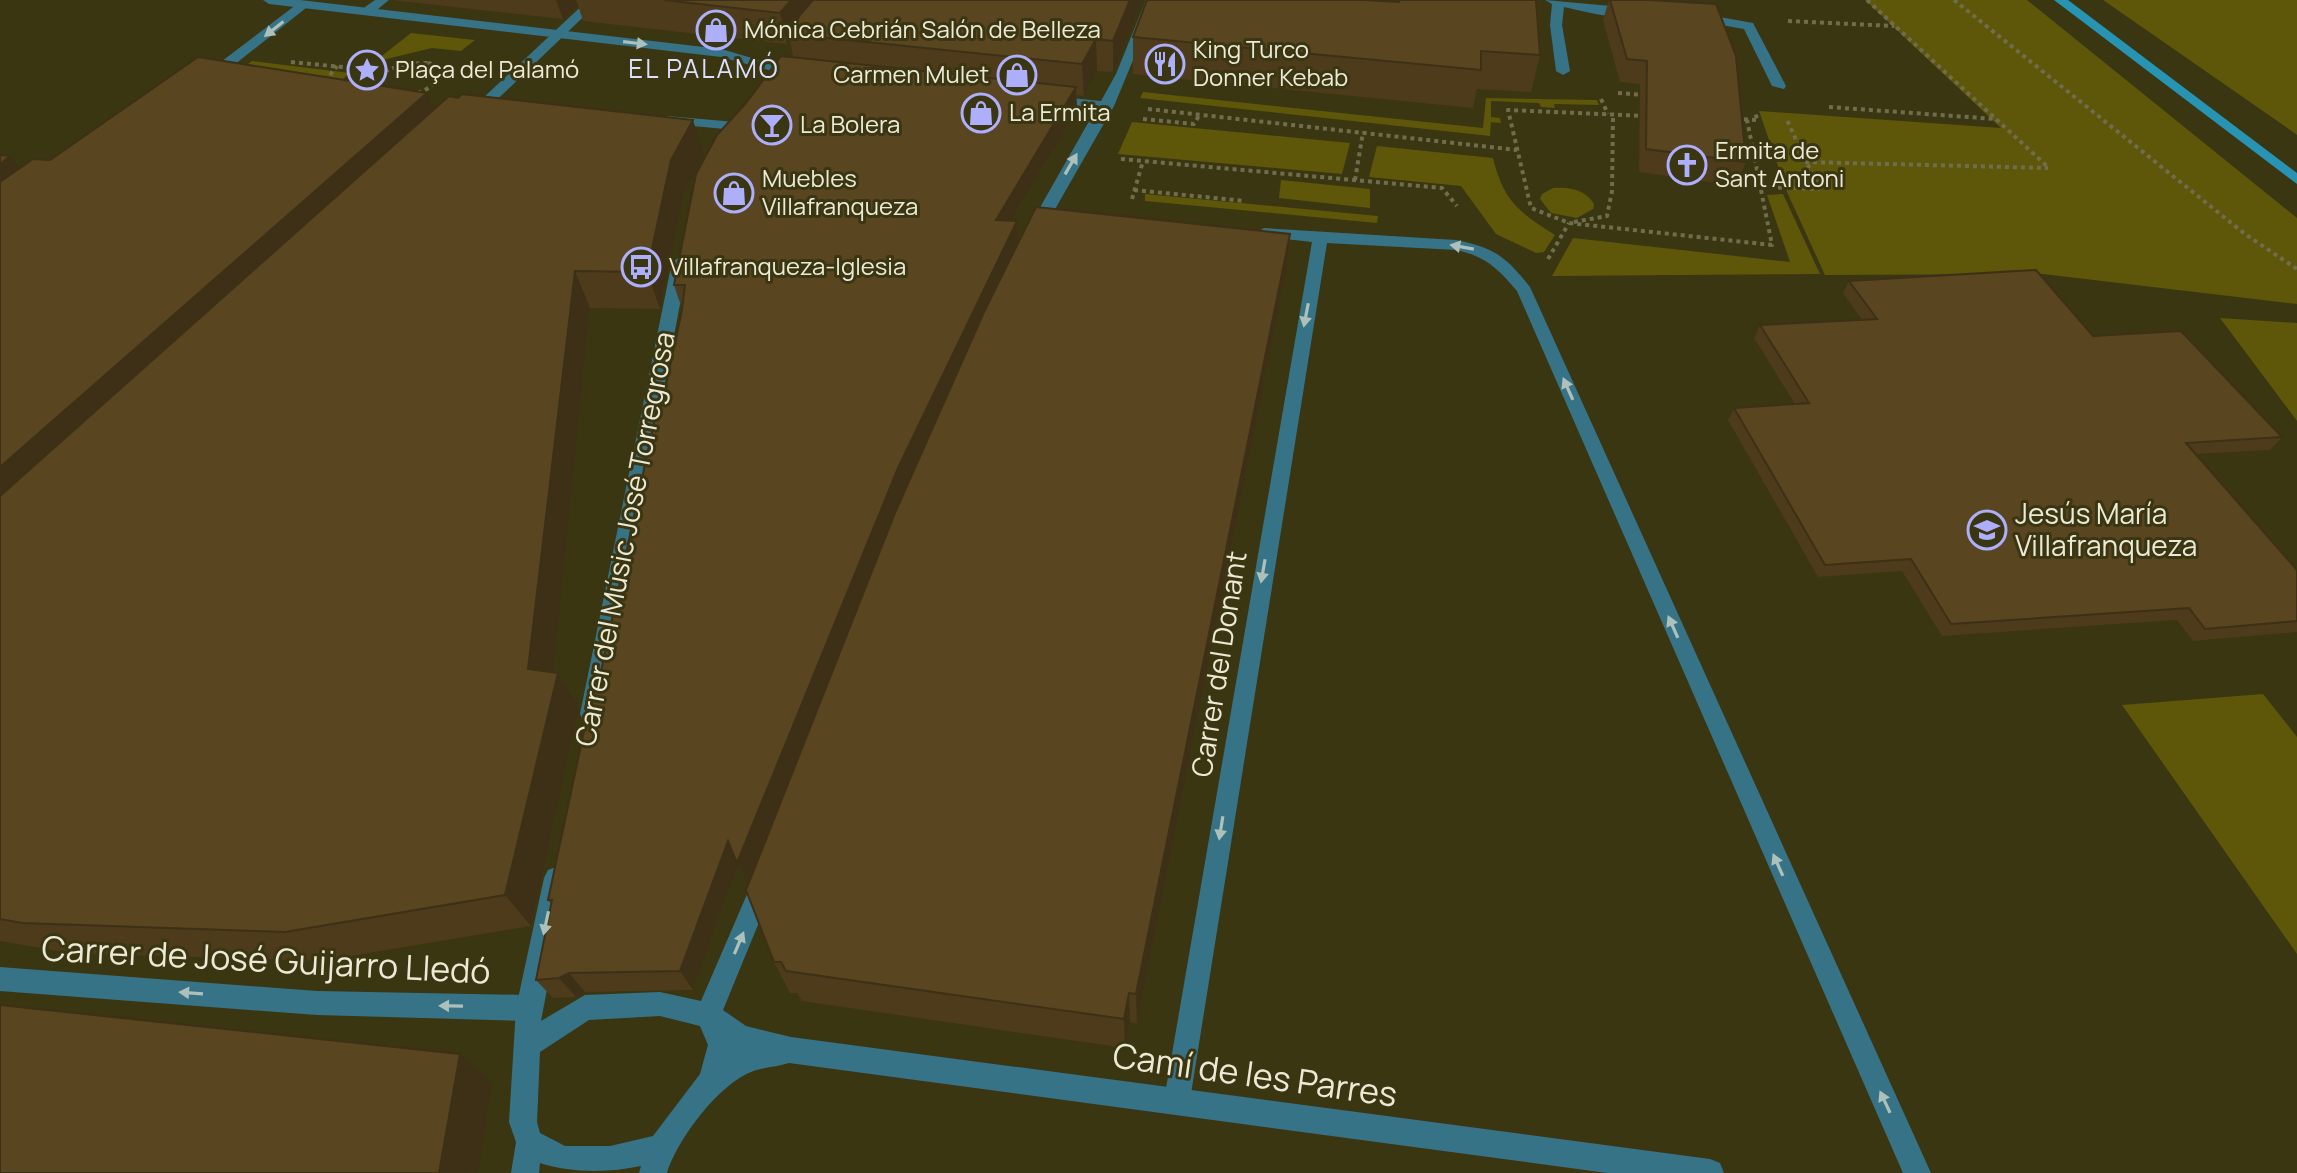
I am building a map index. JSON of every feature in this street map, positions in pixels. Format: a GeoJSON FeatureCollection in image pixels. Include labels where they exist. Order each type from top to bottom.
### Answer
{"type":"FeatureCollection","features":[{"type":"Feature","properties":{"kind":"main road"},"geometry":{"type":"LineString","coordinates":[[2060,0],[2297,180]]}},
{"type":"Feature","properties":{"kind":"street"},"geometry":{"type":"LineString","coordinates":[[269,0],[741,56],[808,74]]}},
{"type":"Feature","properties":{"kind":"street"},"geometry":{"type":"LineString","coordinates":[[369,10],[383,0]]}},
{"type":"Feature","properties":{"kind":"street"},"geometry":{"type":"LineString","coordinates":[[463,126],[595,0]]}},
{"type":"Feature","properties":{"kind":"street"},"geometry":{"type":"LineString","coordinates":[[1026,249],[1051,212],[1107,106],[1152,0]]}},
{"type":"Feature","properties":{"kind":"street"},"geometry":{"type":"LineString","coordinates":[[1551,0],[1595,10],[1654,14]]}},
{"type":"Feature","properties":{"kind":"street"},"geometry":{"type":"LineString","coordinates":[[1558,0],[1556,25],[1563,71]]}},
{"type":"Feature","properties":{"kind":"street"},"geometry":{"type":"LineString","coordinates":[[192,90],[305,4]]}},
{"type":"Feature","properties":{"kind":"street"},"geometry":{"type":"LineString","coordinates":[[1147,14],[1162,15]]}},
{"type":"Feature","properties":{"kind":"street"},"geometry":{"type":"LineString","coordinates":[[1683,16],[1713,18],[1749,26],[1779,86]]}},
{"type":"Feature","properties":{"kind":"street"},"geometry":{"type":"LineString","coordinates":[[767,84],[781,65]]}},
{"type":"Feature","properties":{"kind":"street"},"geometry":{"type":"LineString","coordinates":[[1029,98],[1107,106]]}},
{"type":"Feature","properties":{"kind":"street"},"geometry":{"type":"LineString","coordinates":[[644,118],[735,127]]}},
{"type":"Feature","properties":{"kind":"street"},"geometry":{"type":"LineString","coordinates":[[1245,231],[1456,245],[1481,250],[1500,261],[1524,290],[1917,1173]]}},
{"type":"Feature","properties":{"kind":"street","name":"Carrer del Donant"},"geometry":{"type":"LineString","coordinates":[[1177,1100],[1320,238]]}},
{"type":"Feature","properties":{"kind":"street","name":"Carrer del Músic José Torregrosa"},"geometry":{"type":"LineString","coordinates":[[585,742],[682,253]]}},
{"type":"Feature","properties":{"kind":"street"},"geometry":{"type":"LineString","coordinates":[[525,1173],[530,1142],[523,1122],[529,1008],[562,850]]}},
{"type":"Feature","properties":{"kind":"street"},"geometry":{"type":"LineString","coordinates":[[530,1142],[563,1160],[657,1161],[712,1081],[721,1045],[708,1015],[771,863]]}},
{"type":"Feature","properties":{"kind":"street","name":"Carrer de José Guijarro Lledó"},"geometry":{"type":"LineString","coordinates":[[0,979],[317,1003],[529,1008]]}},
{"type":"Feature","properties":{"kind":"street"},"geometry":{"type":"LineString","coordinates":[[528,1044],[585,1008],[660,1004],[708,1015]]}},
{"type":"Feature","properties":{"kind":"street","name":"Camí de les Parres"},"geometry":{"type":"LineString","coordinates":[[708,1015],[740,1037],[791,1050],[1710,1173]]}},
{"type":"Feature","properties":{"kind":"street","name":"Camí de les Parres"},"geometry":{"type":"LineString","coordinates":[[712,1081],[746,1060],[791,1050]]}},
{"type":"Feature","properties":{"kind":"path"},"geometry":{"type":"LineString","coordinates":[[1805,162],[2049,168],[1867,0]]}},
{"type":"Feature","properties":{"kind":"path"},"geometry":{"type":"LineString","coordinates":[[1954,0],[2245,234],[2297,269]]}},
{"type":"Feature","properties":{"kind":"path"},"geometry":{"type":"LineString","coordinates":[[1775,20],[1895,26]]}},
{"type":"Feature","properties":{"kind":"path"},"geometry":{"type":"LineString","coordinates":[[279,60],[383,71],[417,62],[436,65],[443,72],[437,83],[429,88],[396,96],[377,93],[373,88],[375,78],[383,71]]}},
{"type":"Feature","properties":{"kind":"path"},"geometry":{"type":"LineString","coordinates":[[326,85],[335,76],[330,75],[337,67]]}},
{"type":"Feature","properties":{"kind":"path"},"geometry":{"type":"LineString","coordinates":[[1618,93],[1647,95]]}},
{"type":"Feature","properties":{"kind":"path"},"geometry":{"type":"LineString","coordinates":[[1542,265],[1569,223],[1607,216],[1612,191],[1611,114],[1601,99]]}},
{"type":"Feature","properties":{"kind":"path"},"geometry":{"type":"LineString","coordinates":[[1733,119],[1758,120],[1751,105]]}},
{"type":"Feature","properties":{"kind":"path"},"geometry":{"type":"LineString","coordinates":[[1829,107],[1997,119]]}},
{"type":"Feature","properties":{"kind":"path"},"geometry":{"type":"LineString","coordinates":[[1136,108],[1517,150]]}},
{"type":"Feature","properties":{"kind":"path"},"geometry":{"type":"LineString","coordinates":[[1660,116],[1508,110],[1531,208],[1569,223],[1772,245],[1747,120]]}},
{"type":"Feature","properties":{"kind":"path"},"geometry":{"type":"LineString","coordinates":[[1762,187],[1819,189],[1784,113]]}},
{"type":"Feature","properties":{"kind":"path"},"geometry":{"type":"LineString","coordinates":[[1132,118],[1194,124],[1200,114]]}},
{"type":"Feature","properties":{"kind":"path"},"geometry":{"type":"LineString","coordinates":[[1355,180],[1363,132]]}},
{"type":"Feature","properties":{"kind":"path"},"geometry":{"type":"LineString","coordinates":[[1115,159],[1442,188]]}},
{"type":"Feature","properties":{"kind":"path"},"geometry":{"type":"LineString","coordinates":[[1132,199],[1143,161]]}},
{"type":"Feature","properties":{"kind":"shaded area"},"geometry":{"type":"Polygon","coordinates":[[[1865,0],[2027,0],[2297,218],[2297,304],[2043,274],[1825,275],[1787,192],[1759,111],[2001,128],[1865,0]]]}},
{"type":"Feature","properties":{"kind":"shaded area"},"geometry":{"type":"Polygon","coordinates":[[[2103,0],[2297,0],[2297,135],[2286,127],[2103,0]]]}},
{"type":"Feature","properties":{"kind":"shaded area"},"geometry":{"type":"Polygon","coordinates":[[[411,33],[475,40],[461,51],[432,48],[374,62],[411,33]]]}},
{"type":"Feature","properties":{"kind":"shaded area"},"geometry":{"type":"Polygon","coordinates":[[[252,61],[350,73],[320,98],[219,85],[252,61]]]}},
{"type":"Feature","properties":{"kind":"shaded area"},"geometry":{"type":"Polygon","coordinates":[[[1143,92],[1483,128],[1486,98],[1597,100],[1599,105],[1554,104],[1555,108],[1541,107],[1539,103],[1491,101],[1491,117],[1500,118],[1501,123],[1491,122],[1490,136],[1140,98],[1143,92]]]}},
{"type":"Feature","properties":{"kind":"shaded area"},"geometry":{"type":"Polygon","coordinates":[[[1132,122],[1350,143],[1342,174],[1118,154],[1132,122]]]}},
{"type":"Feature","properties":{"kind":"shaded area"},"geometry":{"type":"Polygon","coordinates":[[[1377,146],[1493,158],[1508,196],[1522,212],[1555,235],[1544,252],[1536,253],[1496,234],[1461,186],[1369,177],[1377,146]]]}},
{"type":"Feature","properties":{"kind":"shaded area"},"geometry":{"type":"Polygon","coordinates":[[[1281,180],[1370,189],[1370,208],[1279,198],[1281,180]]]}},
{"type":"Feature","properties":{"kind":"shaded area"},"geometry":{"type":"Polygon","coordinates":[[[1553,188],[1581,192],[1594,204],[1593,209],[1577,218],[1551,213],[1540,199],[1542,194],[1553,188]]]}},
{"type":"Feature","properties":{"kind":"shaded area"},"geometry":{"type":"Polygon","coordinates":[[[1145,194],[1378,216],[1377,223],[1145,201],[1145,194]]]}},
{"type":"Feature","properties":{"kind":"shaded area"},"geometry":{"type":"Polygon","coordinates":[[[1783,194],[1820,274],[1552,276],[1573,238],[1790,262],[1767,195],[1783,194]]]}},
{"type":"Feature","properties":{"kind":"shaded area"},"geometry":{"type":"Polygon","coordinates":[[[2220,318],[2297,323],[2297,421],[2220,318]]]}},
{"type":"Feature","properties":{"kind":"shaded area"},"geometry":{"type":"Polygon","coordinates":[[[2263,694],[2297,737],[2297,954],[2122,705],[2263,694]]]}},
{"type":"Feature","properties":{"kind":"building"},"geometry":{"type":"Polygon","coordinates":[[[664,0],[791,0],[780,13],[664,0]]]}},
{"type":"Feature","properties":{"kind":"building"},"geometry":{"type":"Polygon","coordinates":[[[813,0],[1130,0],[1113,41],[1096,39],[1082,64],[788,34],[813,0]]]}},
{"type":"Feature","properties":{"kind":"building"},"geometry":{"type":"Polygon","coordinates":[[[1147,0],[1536,0],[1540,55],[1481,51],[1481,70],[1133,37],[1147,0]]]}},
{"type":"Feature","properties":{"kind":"building"},"geometry":{"type":"Polygon","coordinates":[[[1610,0],[1716,4],[1736,56],[1746,162],[1646,149],[1647,61],[1627,59],[1610,0]]]}},
{"type":"Feature","properties":{"kind":"building"},"geometry":{"type":"Polygon","coordinates":[[[781,56],[1076,87],[996,220],[1017,221],[898,468],[737,863],[728,841],[680,971],[569,973],[559,978],[536,980],[552,900],[548,900],[593,689],[597,690],[657,408],[661,408],[682,310],[685,285],[674,285],[696,174],[717,135],[781,56]]]}},
{"type":"Feature","properties":{"kind":"building"},"geometry":{"type":"Polygon","coordinates":[[[198,57],[427,93],[0,467],[0,182],[33,159],[50,160],[198,57]]]}},
{"type":"Feature","properties":{"kind":"building"},"geometry":{"type":"Polygon","coordinates":[[[462,94],[693,120],[671,160],[647,272],[575,271],[528,669],[558,673],[505,895],[285,932],[22,923],[0,919],[0,496],[449,96],[458,98],[462,94]]]}},
{"type":"Feature","properties":{"kind":"building"},"geometry":{"type":"Polygon","coordinates":[[[0,155],[10,156],[0,164],[0,155]]]}},
{"type":"Feature","properties":{"kind":"building"},"geometry":{"type":"Polygon","coordinates":[[[1036,207],[1290,234],[1136,994],[1129,993],[1124,1019],[786,971],[781,962],[774,962],[746,890],[895,513],[984,312],[1036,207]]]}},
{"type":"Feature","properties":{"kind":"building"},"geometry":{"type":"Polygon","coordinates":[[[2036,270],[2093,336],[2181,331],[2282,437],[2186,443],[2297,570],[2297,621],[2205,629],[2189,608],[1951,624],[1911,559],[1825,565],[1734,408],[1809,403],[1760,325],[1877,319],[1849,281],[2036,270]]]}},
{"type":"Feature","properties":{"kind":"building"},"geometry":{"type":"Polygon","coordinates":[[[0,1005],[460,1054],[439,1173],[0,1173],[0,1005]]]}},
{"type":"Feature","properties":{"kind":"place","name":"Mónica Cebrián Salón de Belleza"},"geometry":{"type":"Point","coordinates":[716,30]}},
{"type":"Feature","properties":{"kind":"place","name":"King Turco Donner Kebab"},"geometry":{"type":"Point","coordinates":[1165,64]}},
{"type":"Feature","properties":{"kind":"place","name":"Plaça del Palamó"},"geometry":{"type":"Point","coordinates":[367,70]}},
{"type":"Feature","properties":{"kind":"place","name":"Carmen Mulet"},"geometry":{"type":"Point","coordinates":[1017,75]}},
{"type":"Feature","properties":{"kind":"place","name":"La Ermita"},"geometry":{"type":"Point","coordinates":[981,113]}},
{"type":"Feature","properties":{"kind":"place","name":"La Bolera"},"geometry":{"type":"Point","coordinates":[772,125]}},
{"type":"Feature","properties":{"kind":"place","name":"Ermita de Sant Antoni"},"geometry":{"type":"Point","coordinates":[1687,165]}},
{"type":"Feature","properties":{"kind":"place","name":"Muebles Villafranqueza"},"geometry":{"type":"Point","coordinates":[734,193]}},
{"type":"Feature","properties":{"kind":"place","name":"Villafranqueza-Iglesia"},"geometry":{"type":"Point","coordinates":[641,267]}},
{"type":"Feature","properties":{"kind":"place","name":"Jesús María Villafranqueza"},"geometry":{"type":"Point","coordinates":[1987,530]}},
{"type":"Feature","properties":{"kind":"district","name":"EL PALAMÓ"},"geometry":{"type":"Point","coordinates":[704,69]}}]}
